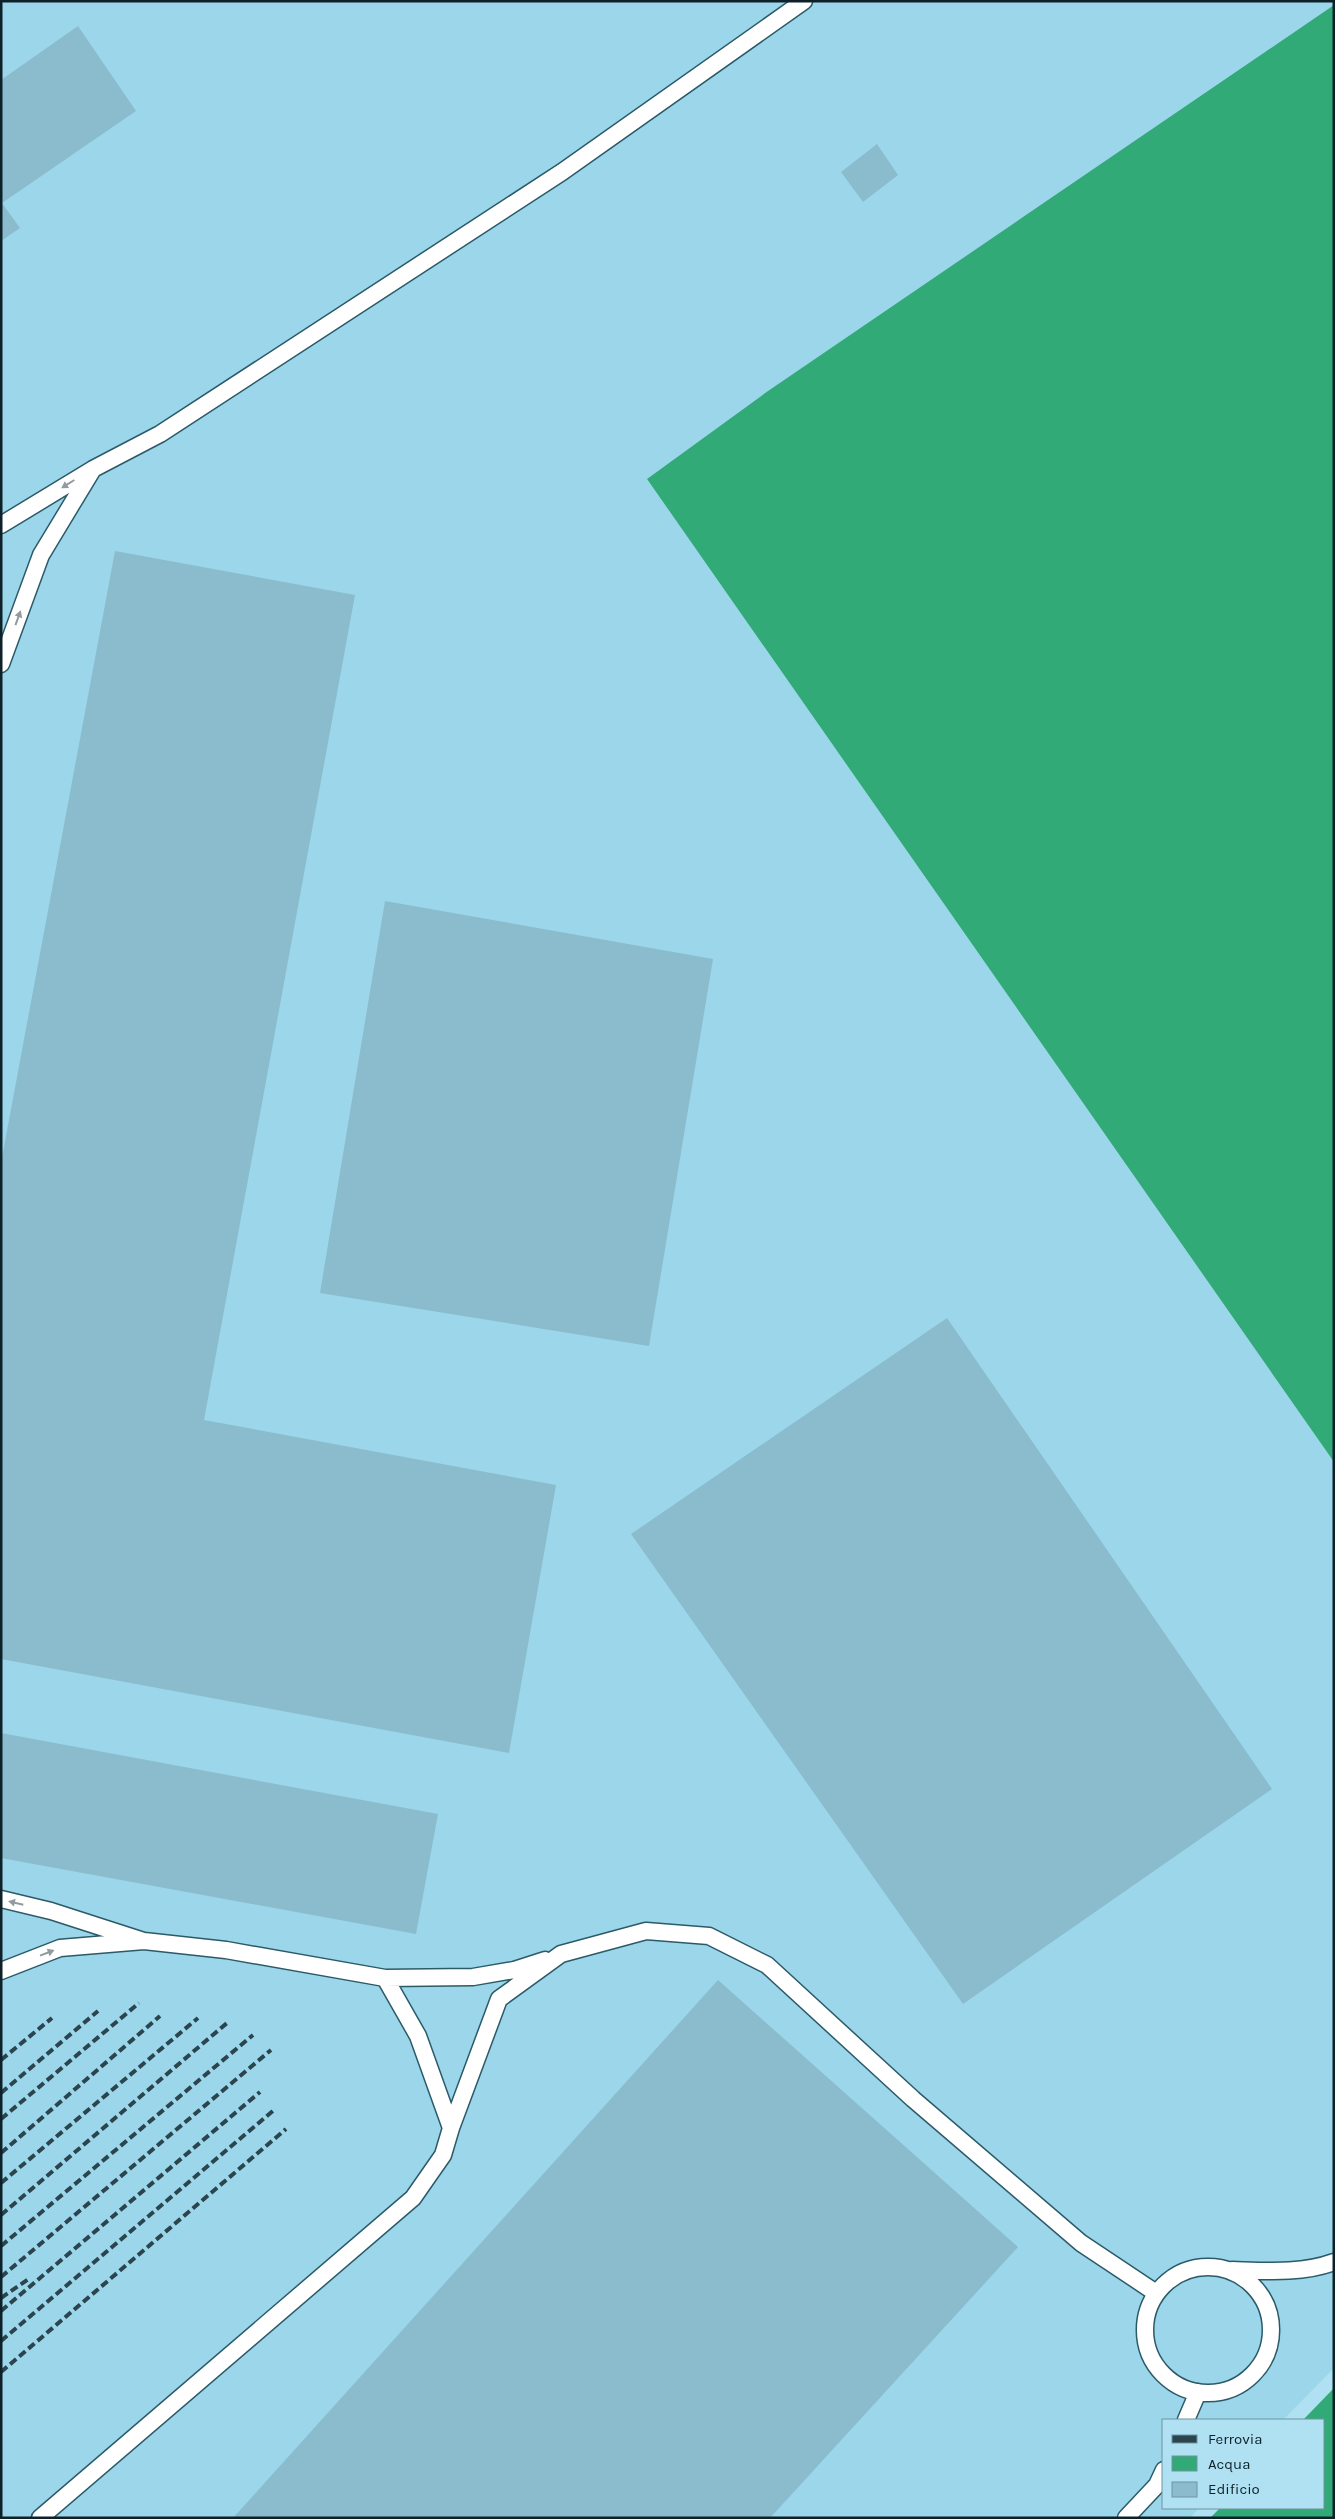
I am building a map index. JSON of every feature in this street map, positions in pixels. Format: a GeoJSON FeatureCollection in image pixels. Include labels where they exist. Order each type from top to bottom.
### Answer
{"type":"FeatureCollection","features":[{"type":"Feature","properties":{"kind":"lane"},"geometry":{"type":"LineString","coordinates":[[1,526],[93,468],[160,434],[562,172],[804,1]]}},
{"type":"Feature","properties":{"kind":"lane"},"geometry":{"type":"LineString","coordinates":[[1,664],[42,555],[93,468]]}},
{"type":"Feature","properties":{"kind":"lane"},"geometry":{"type":"LineString","coordinates":[[1,1899],[51,1911],[144,1942]]}},
{"type":"Feature","properties":{"kind":"lane"},"geometry":{"type":"LineString","coordinates":[[1,1971],[60,1948],[144,1942],[226,1950],[385,1978],[473,1977],[514,1970],[561,1954],[646,1931],[709,1936],[767,1965],[913,2099],[1081,2243],[1156,2293]]}},
{"type":"Feature","properties":{"kind":"lane"},"geometry":{"type":"LineString","coordinates":[[40,2518],[413,2198],[442,2155],[499,1999],[561,1954]]}},
{"type":"Feature","properties":{"kind":"lane"},"geometry":{"type":"LineString","coordinates":[[385,1978],[418,2036],[451,2128]]}},
{"type":"Feature","properties":{"kind":"lane"},"geometry":{"type":"LineString","coordinates":[[1230,2270],[1248,2280],[1262,2295],[1270,2315],[1272,2335],[1266,2355],[1259,2366],[1239,2386],[1219,2392],[1198,2392],[1178,2386],[1160,2372],[1149,2354],[1144,2334],[1147,2312],[1156,2293],[1171,2278],[1189,2269],[1210,2266],[1230,2270],[1281,2271],[1317,2268],[1334,2262]]}},
{"type":"Feature","properties":{"kind":"lane"},"geometry":{"type":"LineString","coordinates":[[1186,2419],[1198,2392]]}},
{"type":"Feature","properties":{"kind":"lane"},"geometry":{"type":"LineString","coordinates":[[1126,2518],[1157,2485],[1162,2474]]}},
{"type":"Feature","properties":{"kind":"shaded area"},"geometry":{"type":"Polygon","coordinates":[[[1,1],[1334,1],[1334,5],[768,391],[647,479],[1334,1462],[1334,2368],[1284,2419],[1162,2419],[1162,2509],[1198,2509],[1190,2518],[1,2518],[1,1]]]}},
{"type":"Feature","properties":{"kind":"water"},"geometry":{"type":"Polygon","coordinates":[[[1334,5],[1334,1462],[647,479],[768,391],[1334,5]]]}},
{"type":"Feature","properties":{"kind":"water"},"geometry":{"type":"Polygon","coordinates":[[[1334,2388],[1334,2518],[1210,2518],[1219,2509],[1325,2509],[1325,2419],[1304,2419],[1334,2388]]]}},
{"type":"Feature","properties":{"kind":"building"},"geometry":{"type":"Polygon","coordinates":[[[78,26],[136,111],[2,203],[20,228],[1,241],[1,80],[78,26]]]}},
{"type":"Feature","properties":{"kind":"building"},"geometry":{"type":"Polygon","coordinates":[[[877,144],[898,175],[863,202],[841,172],[877,144]]]}},
{"type":"Feature","properties":{"kind":"building"},"geometry":{"type":"Polygon","coordinates":[[[115,551],[355,595],[204,1420],[556,1485],[509,1753],[1,1659],[1,1163],[115,551]]]}},
{"type":"Feature","properties":{"kind":"building"},"geometry":{"type":"Polygon","coordinates":[[[385,901],[713,959],[649,1346],[320,1293],[385,901]]]}},
{"type":"Feature","properties":{"kind":"building"},"geometry":{"type":"Polygon","coordinates":[[[947,1318],[1272,1789],[963,2004],[631,1534],[947,1318]]]}},
{"type":"Feature","properties":{"kind":"building"},"geometry":{"type":"Polygon","coordinates":[[[1,1733],[438,1814],[416,1934],[1,1858],[1,1733]]]}},
{"type":"Feature","properties":{"kind":"building"},"geometry":{"type":"Polygon","coordinates":[[[718,1980],[1018,2247],[770,2518],[233,2518],[718,1980]]]}},
{"type":"Feature","properties":{"kind":"railway"},"geometry":{"type":"LineString","coordinates":[[1,2119],[139,2003]]}},
{"type":"Feature","properties":{"kind":"railway"},"geometry":{"type":"LineString","coordinates":[[1,2093],[98,2011]]}},
{"type":"Feature","properties":{"kind":"railway"},"geometry":{"type":"LineString","coordinates":[[1,2153],[160,2016]]}},
{"type":"Feature","properties":{"kind":"railway"},"geometry":{"type":"LineString","coordinates":[[1,2060],[52,2018]]}},
{"type":"Feature","properties":{"kind":"railway"},"geometry":{"type":"LineString","coordinates":[[1,2183],[198,2018]]}},
{"type":"Feature","properties":{"kind":"railway"},"geometry":{"type":"LineString","coordinates":[[1,2215],[227,2023]]}},
{"type":"Feature","properties":{"kind":"railway"},"geometry":{"type":"LineString","coordinates":[[1,2246],[253,2035]]}},
{"type":"Feature","properties":{"kind":"railway"},"geometry":{"type":"LineString","coordinates":[[1,2277],[271,2050]]}},
{"type":"Feature","properties":{"kind":"railway"},"geometry":{"type":"LineString","coordinates":[[1,2311],[260,2092]]}},
{"type":"Feature","properties":{"kind":"railway"},"geometry":{"type":"LineString","coordinates":[[1,2341],[274,2110]]}},
{"type":"Feature","properties":{"kind":"railway"},"geometry":{"type":"LineString","coordinates":[[1,2372],[286,2129]]}},
{"type":"Feature","properties":{"kind":"railway"},"geometry":{"type":"LineString","coordinates":[[1,2298],[30,2278]]}}]}
